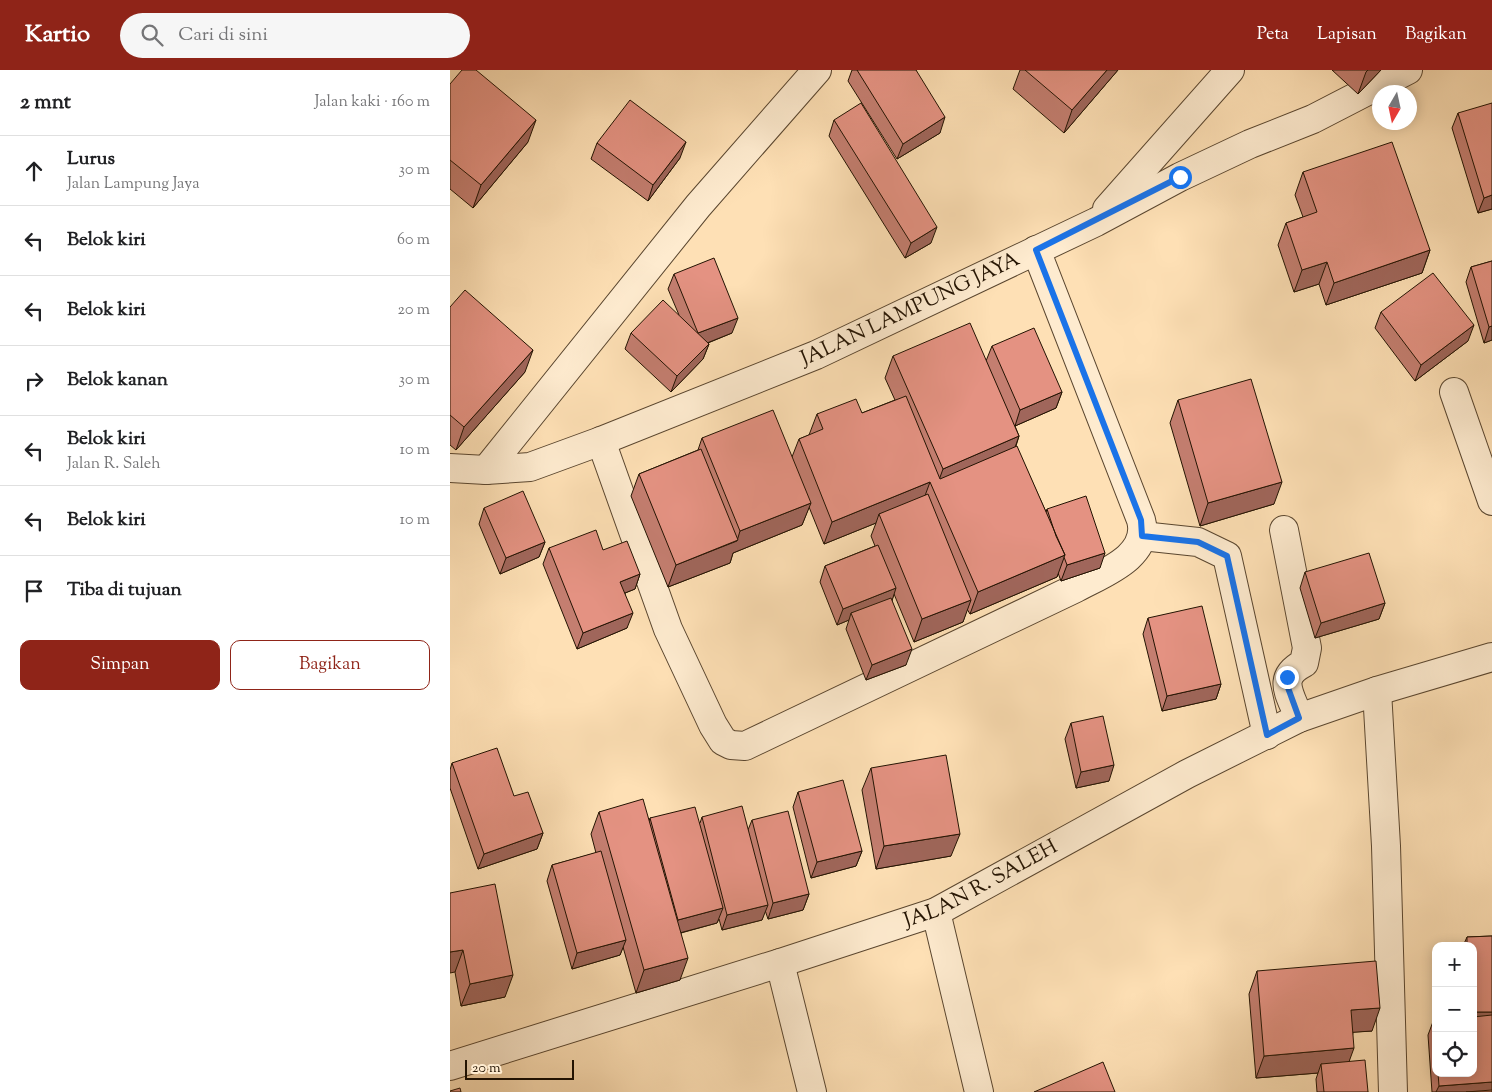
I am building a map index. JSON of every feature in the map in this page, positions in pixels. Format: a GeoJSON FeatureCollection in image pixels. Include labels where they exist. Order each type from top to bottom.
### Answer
{"type":"FeatureCollection","features":[{"type":"Feature","properties":{"kind":"street"},"geometry":{"type":"LineString","coordinates":[[486,470],[698,206],[817,70]]}},
{"type":"Feature","properties":{"kind":"street"},"geometry":{"type":"LineString","coordinates":[[1096,222],[1230,70]]}},
{"type":"Feature","properties":{"kind":"street","name":"JALAN LAMPUNG JAYA"},"geometry":{"type":"LineString","coordinates":[[450,468],[486,470],[530,467],[601,441],[816,354],[1096,222],[1180,177],[1250,144],[1313,119],[1408,70]]}},
{"type":"Feature","properties":{"kind":"street"},"geometry":{"type":"LineString","coordinates":[[601,441],[668,629],[713,726],[720,738],[731,745],[746,746],[1076,588],[1126,560],[1134,552],[1142,536],[1143,526],[1036,250]]}},
{"type":"Feature","properties":{"kind":"street"},"geometry":{"type":"LineString","coordinates":[[1454,392],[1492,501]]}},
{"type":"Feature","properties":{"kind":"street"},"geometry":{"type":"LineString","coordinates":[[1284,530],[1307,648],[1304,663],[1291,670],[1287,677],[1287,685],[1299,718]]}},
{"type":"Feature","properties":{"kind":"street"},"geometry":{"type":"LineString","coordinates":[[1142,536],[1198,542],[1227,556],[1267,735]]}},
{"type":"Feature","properties":{"kind":"street","name":"JALAN R. SALEH"},"geometry":{"type":"LineString","coordinates":[[450,1066],[936,912],[1187,774],[1299,718],[1377,691],[1492,657]]}},
{"type":"Feature","properties":{"kind":"street"},"geometry":{"type":"LineString","coordinates":[[1377,691],[1386,856],[1393,1092]]}},
{"type":"Feature","properties":{"kind":"street"},"geometry":{"type":"LineString","coordinates":[[936,912],[979,1092]]}},
{"type":"Feature","properties":{"kind":"street"},"geometry":{"type":"LineString","coordinates":[[780,963],[812,1092]]}},
{"type":"Feature","properties":{"kind":"building"},"geometry":{"type":"Polygon","coordinates":[[[462,70],[476,70],[536,120],[481,185],[450,160],[450,84],[462,70]]]}},
{"type":"Feature","properties":{"kind":"building"},"geometry":{"type":"Polygon","coordinates":[[[857,70],[916,70],[945,117],[903,144],[857,70]]]}},
{"type":"Feature","properties":{"kind":"building"},"geometry":{"type":"Polygon","coordinates":[[[1025,70],[1107,70],[1072,110],[1025,70]]]}},
{"type":"Feature","properties":{"kind":"building"},"geometry":{"type":"Polygon","coordinates":[[[630,100],[686,142],[653,185],[597,143],[630,100]]]}},
{"type":"Feature","properties":{"kind":"building"},"geometry":{"type":"Polygon","coordinates":[[[861,103],[937,227],[911,243],[834,120],[861,103]]]}},
{"type":"Feature","properties":{"kind":"building"},"geometry":{"type":"Polygon","coordinates":[[[1492,103],[1492,195],[1484,198],[1458,113],[1492,103]]]}},
{"type":"Feature","properties":{"kind":"building"},"geometry":{"type":"Polygon","coordinates":[[[1392,142],[1430,250],[1334,283],[1327,262],[1302,270],[1286,223],[1317,212],[1303,172],[1392,142]]]}},
{"type":"Feature","properties":{"kind":"building"},"geometry":{"type":"Polygon","coordinates":[[[714,258],[738,318],[698,333],[674,274],[714,258]]]}},
{"type":"Feature","properties":{"kind":"building"},"geometry":{"type":"Polygon","coordinates":[[[1492,261],[1492,326],[1489,327],[1471,267],[1492,261]]]}},
{"type":"Feature","properties":{"kind":"building"},"geometry":{"type":"Polygon","coordinates":[[[1433,273],[1474,325],[1421,365],[1381,312],[1433,273]]]}},
{"type":"Feature","properties":{"kind":"building"},"geometry":{"type":"Polygon","coordinates":[[[465,290],[533,350],[464,427],[450,415],[450,307],[465,290]]]}},
{"type":"Feature","properties":{"kind":"building"},"geometry":{"type":"Polygon","coordinates":[[[663,300],[709,344],[677,376],[631,333],[663,300]]]}},
{"type":"Feature","properties":{"kind":"building"},"geometry":{"type":"Polygon","coordinates":[[[970,323],[1019,436],[943,469],[893,356],[970,323]]]}},
{"type":"Feature","properties":{"kind":"building"},"geometry":{"type":"Polygon","coordinates":[[[1034,328],[1062,392],[1020,410],[992,346],[1034,328]]]}},
{"type":"Feature","properties":{"kind":"building"},"geometry":{"type":"Polygon","coordinates":[[[1251,379],[1282,482],[1208,503],[1178,400],[1251,379]]]}},
{"type":"Feature","properties":{"kind":"building"},"geometry":{"type":"Polygon","coordinates":[[[906,396],[940,479],[1017,446],[1065,555],[978,592],[930,482],[832,522],[799,439],[823,429],[817,414],[856,399],[862,413],[906,396]]]}},
{"type":"Feature","properties":{"kind":"building"},"geometry":{"type":"Polygon","coordinates":[[[773,410],[811,503],[740,531],[702,438],[773,410]]]}},
{"type":"Feature","properties":{"kind":"building"},"geometry":{"type":"Polygon","coordinates":[[[701,449],[738,540],[676,565],[639,474],[701,449]]]}},
{"type":"Feature","properties":{"kind":"building"},"geometry":{"type":"Polygon","coordinates":[[[523,491],[545,542],[506,558],[484,508],[523,491]]]}},
{"type":"Feature","properties":{"kind":"building"},"geometry":{"type":"Polygon","coordinates":[[[928,494],[971,600],[922,619],[879,514],[928,494]]]}},
{"type":"Feature","properties":{"kind":"building"},"geometry":{"type":"Polygon","coordinates":[[[1086,496],[1105,553],[1067,565],[1047,509],[1086,496]]]}},
{"type":"Feature","properties":{"kind":"building"},"geometry":{"type":"Polygon","coordinates":[[[596,530],[603,550],[627,541],[640,574],[620,582],[633,613],[583,633],[549,548],[596,530]]]}},
{"type":"Feature","properties":{"kind":"building"},"geometry":{"type":"Polygon","coordinates":[[[878,545],[896,588],[843,609],[825,566],[878,545]]]}},
{"type":"Feature","properties":{"kind":"building"},"geometry":{"type":"Polygon","coordinates":[[[1369,553],[1385,603],[1321,623],[1305,572],[1369,553]]]}},
{"type":"Feature","properties":{"kind":"building"},"geometry":{"type":"Polygon","coordinates":[[[891,598],[912,649],[872,665],[851,613],[891,598]]]}},
{"type":"Feature","properties":{"kind":"building"},"geometry":{"type":"Polygon","coordinates":[[[1202,606],[1221,684],[1167,696],[1148,618],[1202,606]]]}},
{"type":"Feature","properties":{"kind":"building"},"geometry":{"type":"Polygon","coordinates":[[[1103,716],[1114,765],[1081,772],[1071,723],[1103,716]]]}},
{"type":"Feature","properties":{"kind":"building"},"geometry":{"type":"Polygon","coordinates":[[[497,748],[514,796],[528,792],[543,833],[484,854],[452,763],[497,748]]]}},
{"type":"Feature","properties":{"kind":"building"},"geometry":{"type":"Polygon","coordinates":[[[946,755],[960,834],[884,846],[871,768],[946,755]]]}},
{"type":"Feature","properties":{"kind":"building"},"geometry":{"type":"Polygon","coordinates":[[[843,780],[862,851],[817,862],[798,792],[843,780]]]}},
{"type":"Feature","properties":{"kind":"building"},"geometry":{"type":"Polygon","coordinates":[[[643,799],[688,958],[644,970],[599,812],[643,799]]]}},
{"type":"Feature","properties":{"kind":"building"},"geometry":{"type":"Polygon","coordinates":[[[742,806],[768,905],[727,915],[702,817],[742,806]]]}},
{"type":"Feature","properties":{"kind":"building"},"geometry":{"type":"Polygon","coordinates":[[[695,807],[723,908],[678,920],[650,818],[695,807]]]}},
{"type":"Feature","properties":{"kind":"building"},"geometry":{"type":"Polygon","coordinates":[[[788,811],[809,894],[773,903],[752,820],[788,811]]]}},
{"type":"Feature","properties":{"kind":"building"},"geometry":{"type":"Polygon","coordinates":[[[601,851],[626,940],[577,953],[552,865],[601,851]]]}},
{"type":"Feature","properties":{"kind":"building"},"geometry":{"type":"Polygon","coordinates":[[[495,884],[513,975],[470,984],[463,950],[450,952],[450,893],[495,884]]]}},
{"type":"Feature","properties":{"kind":"building"},"geometry":{"type":"Polygon","coordinates":[[[1492,936],[1492,1012],[1477,1012],[1477,942],[1467,942],[1467,937],[1492,936]]]}},
{"type":"Feature","properties":{"kind":"building"},"geometry":{"type":"Polygon","coordinates":[[[1376,961],[1380,1008],[1351,1010],[1354,1048],[1264,1056],[1257,971],[1376,961]]]}},
{"type":"Feature","properties":{"kind":"building"},"geometry":{"type":"Polygon","coordinates":[[[1492,1015],[1492,1082],[1439,1086],[1438,1077],[1477,1077],[1477,1017],[1492,1015]]]}},
{"type":"Feature","properties":{"kind":"building"},"geometry":{"type":"Polygon","coordinates":[[[1365,1060],[1368,1092],[1324,1092],[1321,1064],[1365,1060]]]}},
{"type":"Feature","properties":{"kind":"building"},"geometry":{"type":"Polygon","coordinates":[[[1103,1062],[1115,1092],[1034,1092],[1103,1062]]]}},
{"type":"Feature","properties":{"kind":"building"},"geometry":{"type":"Polygon","coordinates":[[[460,1088],[461,1092],[450,1092],[450,1091],[460,1088]]]}},
{"type":"Feature","properties":{"kind":"building"},"geometry":{"type":"Polygon","coordinates":[[[1492,1090],[1492,1092],[1466,1092],[1492,1090]]]}},
{"type":"Feature","properties":{"kind":"route"},"geometry":{"type":"LineString","coordinates":[[1180,177],[1096,222],[1036,250],[1141,520],[1143,526],[1142,536],[1198,542],[1227,556],[1267,735],[1299,718],[1287,685],[1287,677]]}}]}
